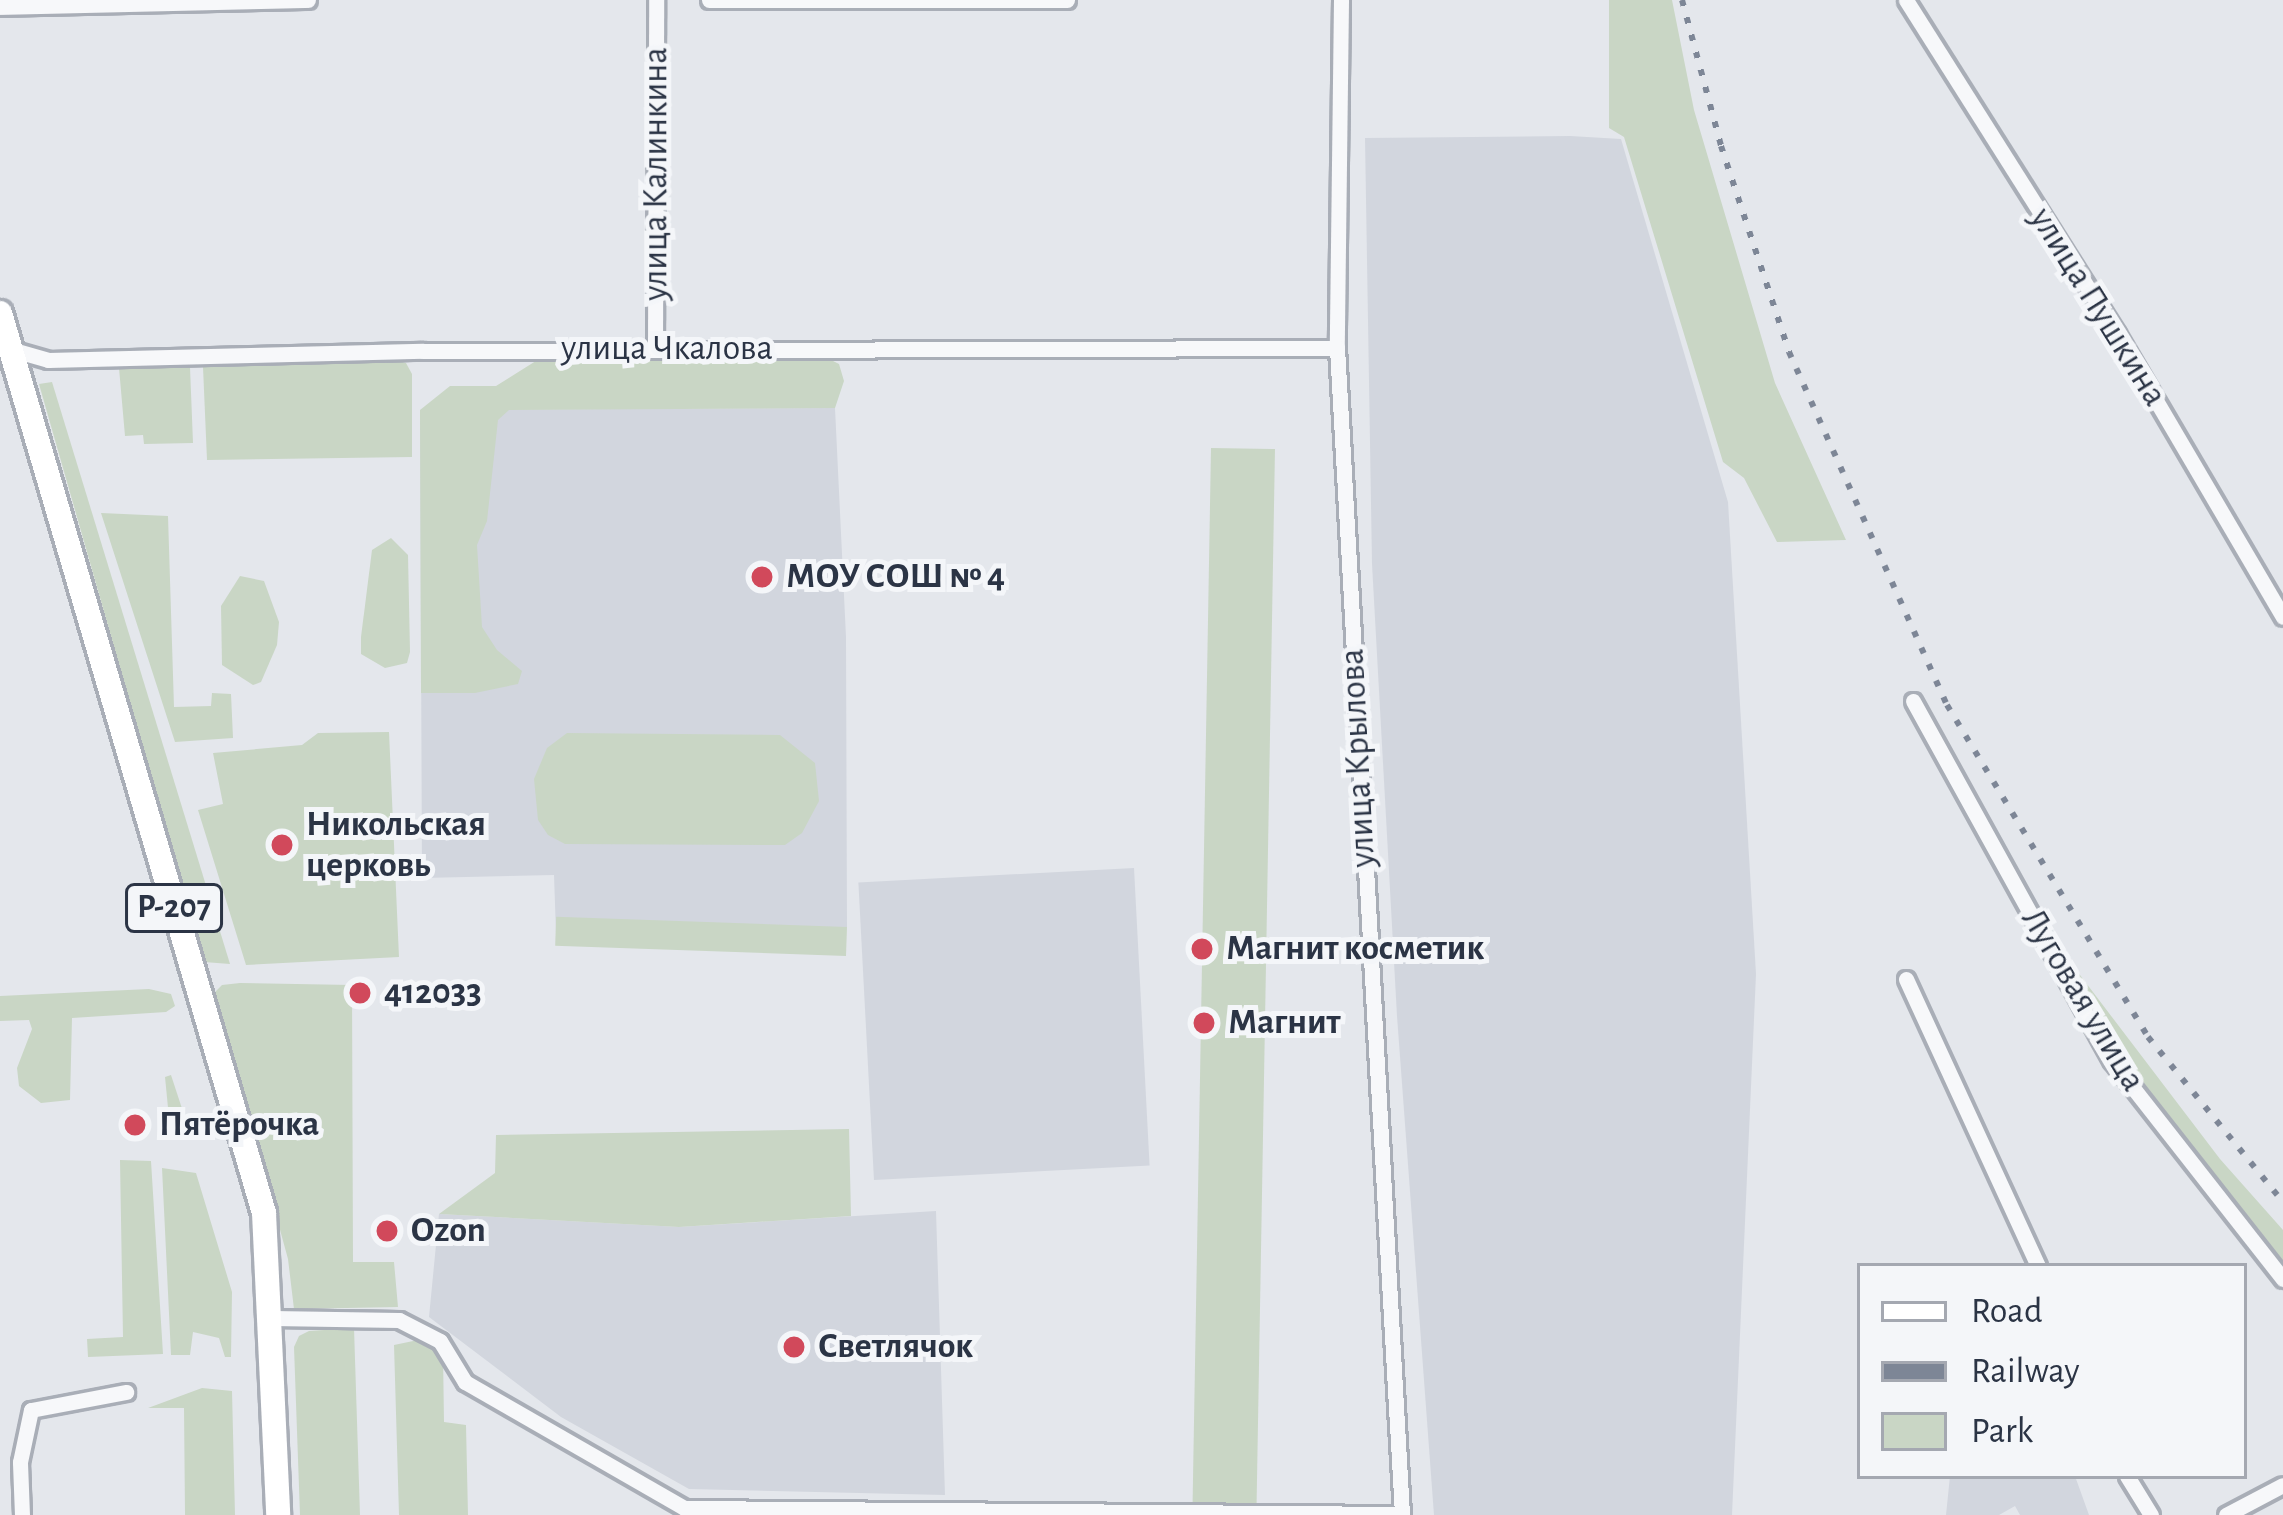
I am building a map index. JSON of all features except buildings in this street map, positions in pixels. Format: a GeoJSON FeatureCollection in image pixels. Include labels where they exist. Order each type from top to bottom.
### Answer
{"type":"FeatureCollection","features":[{"type":"Feature","properties":{"kind":"main road","name":"Р-207"},"geometry":{"type":"LineString","coordinates":[[0,313],[5,347],[264,1213],[278,1515]]}},
{"type":"Feature","properties":{"kind":"street"},"geometry":{"type":"LineString","coordinates":[[0,8],[308,0]]}},
{"type":"Feature","properties":{"kind":"street","name":"улица Калинкина"},"geometry":{"type":"LineString","coordinates":[[656,0],[656,349]]}},
{"type":"Feature","properties":{"kind":"street"},"geometry":{"type":"LineString","coordinates":[[709,0],[1067,0]]}},
{"type":"Feature","properties":{"kind":"street","name":"улица Крылова"},"geometry":{"type":"LineString","coordinates":[[1341,0],[1337,348],[1402,1514]]}},
{"type":"Feature","properties":{"kind":"street","name":"улица Пушкина"},"geometry":{"type":"LineString","coordinates":[[1906,0],[2117,334],[2283,617]]}},
{"type":"Feature","properties":{"kind":"street","name":"улица Чкалова"},"geometry":{"type":"LineString","coordinates":[[5,347],[49,360],[656,349],[1337,348]]}},
{"type":"Feature","properties":{"kind":"street","name":"Луговая улица"},"geometry":{"type":"LineString","coordinates":[[1912,701],[2112,1061],[2283,1279]]}},
{"type":"Feature","properties":{"kind":"street"},"geometry":{"type":"LineString","coordinates":[[1906,979],[1926,1012],[2037,1263]]}},
{"type":"Feature","properties":{"kind":"street"},"geometry":{"type":"LineString","coordinates":[[272,1318],[399,1320],[440,1341],[465,1382],[684,1508],[1402,1514]]}},
{"type":"Feature","properties":{"kind":"street"},"geometry":{"type":"LineString","coordinates":[[22,1515],[20,1462],[32,1410],[126,1392]]}},
{"type":"Feature","properties":{"kind":"street"},"geometry":{"type":"LineString","coordinates":[[2129,1479],[2151,1515]]}},
{"type":"Feature","properties":{"kind":"street"},"geometry":{"type":"LineString","coordinates":[[2226,1515],[2283,1485]]}},
{"type":"Feature","properties":{"kind":"shaded area"},"geometry":{"type":"Polygon","coordinates":[[[1365,138],[1621,139],[1728,502],[1756,974],[1732,1515],[1434,1515],[1397,1016],[1372,564],[1365,138]]]}},
{"type":"Feature","properties":{"kind":"shaded area"},"geometry":{"type":"Polygon","coordinates":[[[835,408],[846,637],[847,927],[556,933],[554,875],[422,878],[420,410],[835,408]]]}},
{"type":"Feature","properties":{"kind":"shaded area"},"geometry":{"type":"Polygon","coordinates":[[[1134,868],[1150,1166],[874,1180],[858,882],[1134,868]]]}},
{"type":"Feature","properties":{"kind":"shaded area"},"geometry":{"type":"Polygon","coordinates":[[[936,1211],[945,1495],[689,1489],[561,1417],[429,1317],[439,1214],[679,1227],[936,1211]]]}},
{"type":"Feature","properties":{"kind":"shaded area"},"geometry":{"type":"Polygon","coordinates":[[[1950,1479],[2076,1479],[2089,1515],[2020,1515],[2015,1506],[1999,1515],[1946,1515],[1950,1479]]]}},
{"type":"Feature","properties":{"kind":"green space"},"geometry":{"type":"Polygon","coordinates":[[[1609,0],[1672,0],[1694,110],[1775,383],[1846,540],[1777,542],[1744,478],[1723,462],[1624,137],[1609,128],[1609,0]]]}},
{"type":"Feature","properties":{"kind":"green space"},"geometry":{"type":"Polygon","coordinates":[[[392,359],[406,363],[412,374],[412,457],[207,460],[203,367],[392,359]]]}},
{"type":"Feature","properties":{"kind":"green space"},"geometry":{"type":"Polygon","coordinates":[[[539,359],[831,360],[839,364],[844,381],[835,408],[509,410],[498,420],[487,521],[477,545],[482,627],[497,650],[522,671],[518,684],[475,693],[421,693],[420,410],[450,386],[496,386],[539,359]]]}},
{"type":"Feature","properties":{"kind":"green space"},"geometry":{"type":"Polygon","coordinates":[[[190,367],[193,443],[144,444],[143,435],[125,436],[119,368],[190,367]]]}},
{"type":"Feature","properties":{"kind":"green space"},"geometry":{"type":"Polygon","coordinates":[[[52,382],[230,964],[204,962],[39,384],[52,382]]]}},
{"type":"Feature","properties":{"kind":"green space"},"geometry":{"type":"Polygon","coordinates":[[[1211,448],[1275,449],[1256,1509],[1193,1508],[1211,448]]]}},
{"type":"Feature","properties":{"kind":"green space"},"geometry":{"type":"Polygon","coordinates":[[[101,513],[168,516],[174,707],[211,706],[212,693],[231,694],[233,738],[175,742],[101,513]]]}},
{"type":"Feature","properties":{"kind":"green space"},"geometry":{"type":"Polygon","coordinates":[[[391,538],[408,555],[410,652],[407,663],[385,668],[361,654],[361,637],[372,550],[391,538]]]}},
{"type":"Feature","properties":{"kind":"green space"},"geometry":{"type":"Polygon","coordinates":[[[240,576],[264,581],[279,622],[277,645],[261,682],[253,685],[222,665],[221,606],[240,576]]]}},
{"type":"Feature","properties":{"kind":"green space"},"geometry":{"type":"Polygon","coordinates":[[[389,732],[399,957],[246,965],[198,810],[223,804],[213,753],[302,745],[318,733],[389,732]]]}},
{"type":"Feature","properties":{"kind":"green space"},"geometry":{"type":"Polygon","coordinates":[[[567,733],[780,735],[815,763],[819,801],[802,833],[785,845],[565,844],[548,835],[538,820],[534,779],[547,748],[567,733]]]}},
{"type":"Feature","properties":{"kind":"green space"},"geometry":{"type":"Polygon","coordinates":[[[556,917],[847,927],[846,956],[555,946],[556,917]]]}},
{"type":"Feature","properties":{"kind":"green space"},"geometry":{"type":"Polygon","coordinates":[[[2064,954],[2220,1159],[2283,1230],[2283,1268],[2119,1054],[2064,954]]]}},
{"type":"Feature","properties":{"kind":"green space"},"geometry":{"type":"Polygon","coordinates":[[[222,985],[352,985],[353,1262],[394,1262],[398,1307],[294,1309],[288,1259],[215,992],[222,985]]]}},
{"type":"Feature","properties":{"kind":"green space"},"geometry":{"type":"Polygon","coordinates":[[[149,989],[171,994],[175,1006],[166,1012],[72,1018],[70,1100],[41,1103],[19,1086],[17,1068],[32,1029],[29,1020],[0,1021],[0,996],[149,989]]]}},
{"type":"Feature","properties":{"kind":"green space"},"geometry":{"type":"Polygon","coordinates":[[[171,1075],[191,1136],[171,1138],[165,1077],[171,1075]]]}},
{"type":"Feature","properties":{"kind":"green space"},"geometry":{"type":"Polygon","coordinates":[[[849,1129],[851,1216],[679,1227],[439,1214],[495,1173],[496,1135],[849,1129]]]}},
{"type":"Feature","properties":{"kind":"green space"},"geometry":{"type":"Polygon","coordinates":[[[120,1160],[151,1161],[163,1354],[88,1357],[87,1339],[123,1337],[120,1160]]]}},
{"type":"Feature","properties":{"kind":"green space"},"geometry":{"type":"Polygon","coordinates":[[[162,1168],[196,1173],[232,1292],[231,1357],[225,1357],[219,1338],[193,1332],[190,1355],[171,1355],[162,1168]]]}},
{"type":"Feature","properties":{"kind":"green space"},"geometry":{"type":"Polygon","coordinates":[[[354,1328],[360,1515],[300,1515],[294,1347],[299,1336],[309,1331],[354,1328]]]}},
{"type":"Feature","properties":{"kind":"green space"},"geometry":{"type":"Polygon","coordinates":[[[418,1340],[443,1354],[444,1422],[466,1425],[468,1515],[399,1515],[394,1345],[418,1340]]]}},
{"type":"Feature","properties":{"kind":"green space"},"geometry":{"type":"Polygon","coordinates":[[[202,1388],[232,1391],[235,1515],[185,1515],[184,1408],[148,1408],[202,1388]]]}},
{"type":"Feature","properties":{"kind":"railway"},"geometry":{"type":"LineString","coordinates":[[1682,0],[1721,146],[1789,352],[1947,705],[2148,1037],[2283,1202]]}},
{"type":"Feature","properties":{"kind":"place","name":"МОУ СОШ № 4"},"geometry":{"type":"Point","coordinates":[762,577]}},
{"type":"Feature","properties":{"kind":"place","name":"Никольская церковь"},"geometry":{"type":"Point","coordinates":[282,845]}},
{"type":"Feature","properties":{"kind":"place","name":"Магнит косметик"},"geometry":{"type":"Point","coordinates":[1202,949]}},
{"type":"Feature","properties":{"kind":"place","name":"412033"},"geometry":{"type":"Point","coordinates":[360,993]}},
{"type":"Feature","properties":{"kind":"place","name":"Магнит"},"geometry":{"type":"Point","coordinates":[1204,1023]}},
{"type":"Feature","properties":{"kind":"place","name":"Пятёрочка"},"geometry":{"type":"Point","coordinates":[135,1125]}},
{"type":"Feature","properties":{"kind":"place","name":"Ozon"},"geometry":{"type":"Point","coordinates":[387,1231]}},
{"type":"Feature","properties":{"kind":"place","name":"Светлячок"},"geometry":{"type":"Point","coordinates":[794,1347]}}]}
